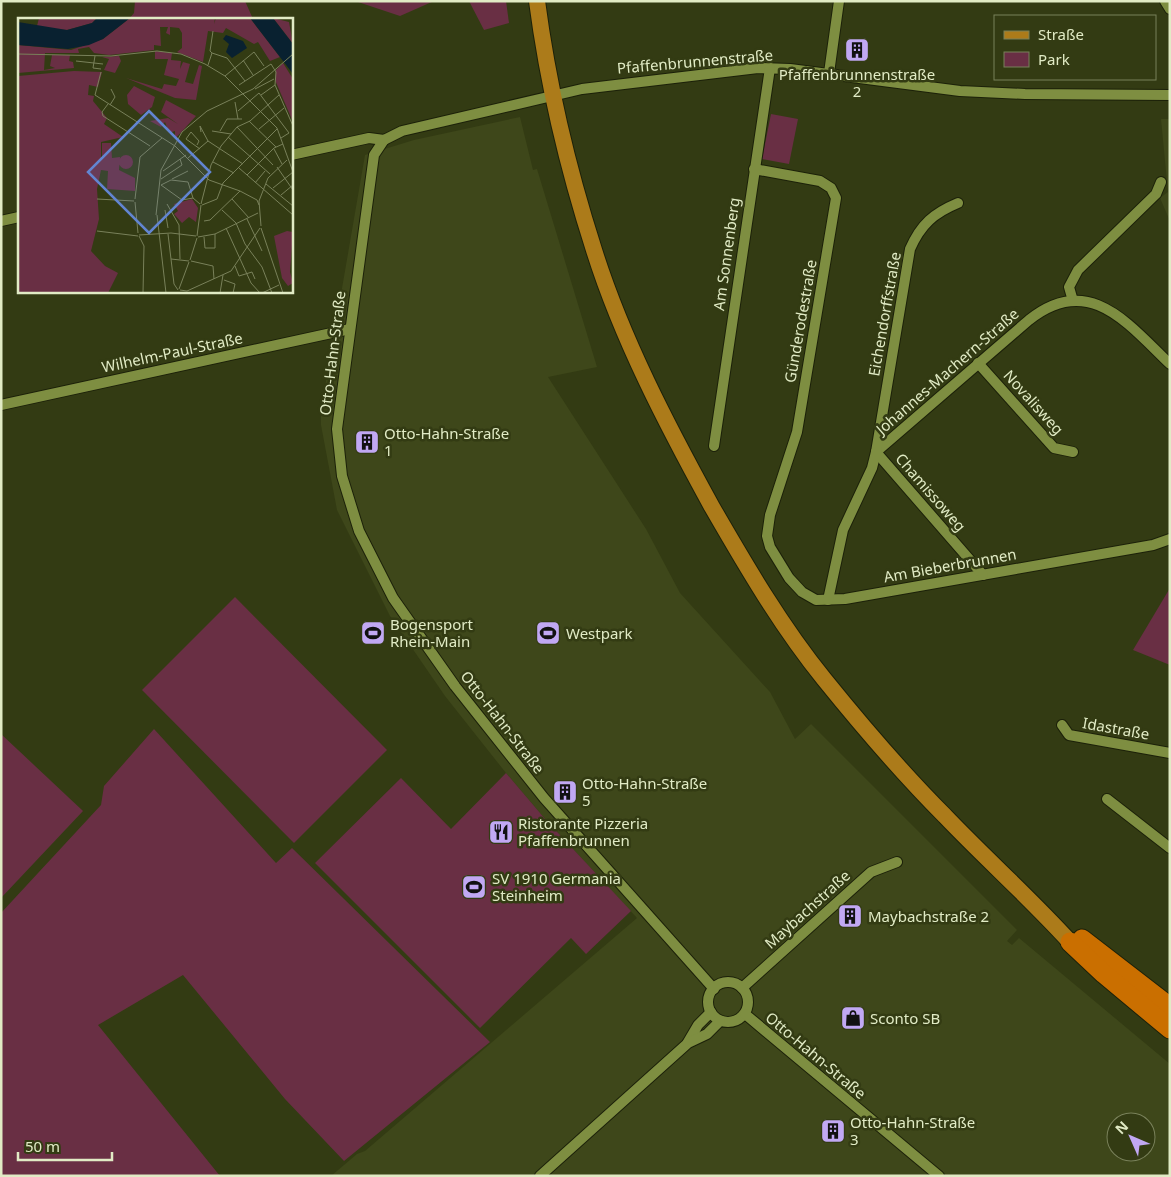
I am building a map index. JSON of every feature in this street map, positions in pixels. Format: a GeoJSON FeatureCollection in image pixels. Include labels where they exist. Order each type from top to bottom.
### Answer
{"type":"FeatureCollection","features":[{"type":"Feature","properties":{"kind":"highway"},"geometry":{"type":"LineString","coordinates":[[1073,938],[1170,1007]]}},
{"type":"Feature","properties":{"kind":"highway"},"geometry":{"type":"LineString","coordinates":[[1073,938],[1104,974],[1170,1029]]}},
{"type":"Feature","properties":{"kind":"main road"},"geometry":{"type":"LineString","coordinates":[[537,1],[552,95],[594,250],[610,294],[671,430],[726,532],[773,608],[833,690],[921,791],[1027,896],[1073,938]]}},
{"type":"Feature","properties":{"kind":"street"},"geometry":{"type":"LineString","coordinates":[[829,73],[839,1]]}},
{"type":"Feature","properties":{"kind":"street"},"geometry":{"type":"LineString","coordinates":[[1165,1],[1170,9]]}},
{"type":"Feature","properties":{"kind":"street","name":"Pfaffenbrunnenstraße"},"geometry":{"type":"LineString","coordinates":[[292,155],[369,138],[384,140],[402,131],[552,95],[644,80],[770,68],[829,73],[960,91],[1170,96]]}},
{"type":"Feature","properties":{"kind":"street","name":"Am Sonnenberg"},"geometry":{"type":"LineString","coordinates":[[714,446],[770,68]]}},
{"type":"Feature","properties":{"kind":"street","name":"Otto-Hahn-Straße"},"geometry":{"type":"LineString","coordinates":[[384,140],[374,155],[339,412],[339,452],[351,506],[376,567],[423,642],[519,768],[714,989]]}},
{"type":"Feature","properties":{"kind":"street","name":"Günderodestraße"},"geometry":{"type":"LineString","coordinates":[[754,169],[820,181],[831,188],[836,198],[797,432],[770,515],[767,536]]}},
{"type":"Feature","properties":{"kind":"street"},"geometry":{"type":"LineString","coordinates":[[1073,301],[1069,287],[1078,270],[1156,194],[1161,182]]}},
{"type":"Feature","properties":{"kind":"street","name":"Eichendorffstraße"},"geometry":{"type":"LineString","coordinates":[[876,452],[910,248],[917,233],[930,218],[941,210],[958,203]]}},
{"type":"Feature","properties":{"kind":"street"},"geometry":{"type":"LineString","coordinates":[[1,221],[18,217]]}},
{"type":"Feature","properties":{"kind":"street","name":"Johannes-Machern-Straße"},"geometry":{"type":"LineString","coordinates":[[828,600],[843,530],[872,468],[876,452],[1039,312],[1054,304],[1073,301],[1101,306],[1117,314],[1170,364]]}},
{"type":"Feature","properties":{"kind":"street","name":"Wilhelm-Paul-Straße"},"geometry":{"type":"LineString","coordinates":[[1,405],[350,330]]}},
{"type":"Feature","properties":{"kind":"street","name":"Novalisweg"},"geometry":{"type":"LineString","coordinates":[[978,363],[1054,448],[1073,452]]}},
{"type":"Feature","properties":{"kind":"street","name":"Chamissoweg"},"geometry":{"type":"LineString","coordinates":[[876,452],[983,575]]}},
{"type":"Feature","properties":{"kind":"street","name":"Am Bieberbrunnen"},"geometry":{"type":"LineString","coordinates":[[767,536],[770,547],[797,588],[816,600],[828,600],[983,575],[1153,544],[1170,539]]}},
{"type":"Feature","properties":{"kind":"street","name":"Idastraße"},"geometry":{"type":"LineString","coordinates":[[1062,725],[1069,735],[1170,753]]}},
{"type":"Feature","properties":{"kind":"street"},"geometry":{"type":"LineString","coordinates":[[1106,799],[1170,848]]}},
{"type":"Feature","properties":{"kind":"street","name":"Maybachstraße"},"geometry":{"type":"LineString","coordinates":[[742,988],[871,872],[897,862]]}},
{"type":"Feature","properties":{"kind":"street"},"geometry":{"type":"LineString","coordinates":[[540,1176],[688,1043],[707,1034],[720,1021],[711,1012],[709,1000],[714,989],[725,983],[731,983],[742,988]]}},
{"type":"Feature","properties":{"kind":"street","name":"Otto-Hahn-Straße"},"geometry":{"type":"LineString","coordinates":[[720,1021],[734,1022],[745,1014],[748,998],[742,988]]}},
{"type":"Feature","properties":{"kind":"street"},"geometry":{"type":"LineString","coordinates":[[688,1043],[698,1025],[711,1012]]}},
{"type":"Feature","properties":{"kind":"street","name":"Otto-Hahn-Straße"},"geometry":{"type":"LineString","coordinates":[[745,1014],[939,1176]]}},
{"type":"Feature","properties":{"kind":"shaded area"},"geometry":{"type":"Polygon","coordinates":[[[520,117],[533,170],[537,169],[597,367],[548,377],[646,529],[680,593],[770,692],[795,739],[811,724],[1017,930],[1007,941],[1012,945],[1019,938],[1170,1064],[1170,1176],[331,1176],[357,1154],[365,1151],[637,918],[546,820],[445,696],[390,616],[337,510],[321,425],[321,410],[365,155],[414,140],[520,117]]]}},
{"type":"Feature","properties":{"kind":"shaded area"},"geometry":{"type":"Polygon","coordinates":[[[1161,119],[1170,119],[1170,221],[1160,198],[1168,192],[1161,119]]]}},
{"type":"Feature","properties":{"kind":"green space"},"geometry":{"type":"Polygon","coordinates":[[[135,1],[245,1],[253,18],[130,18],[134,13],[135,1]]]}},
{"type":"Feature","properties":{"kind":"green space"},"geometry":{"type":"Polygon","coordinates":[[[355,1],[434,1],[400,16],[355,1]]]}},
{"type":"Feature","properties":{"kind":"green space"},"geometry":{"type":"Polygon","coordinates":[[[469,1],[506,1],[509,23],[484,30],[469,1]]]}},
{"type":"Feature","properties":{"kind":"green space"},"geometry":{"type":"Polygon","coordinates":[[[771,114],[798,119],[789,164],[762,159],[771,114]]]}},
{"type":"Feature","properties":{"kind":"green space"},"geometry":{"type":"Polygon","coordinates":[[[1170,588],[1170,665],[1133,650],[1170,588]]]}},
{"type":"Feature","properties":{"kind":"green space"},"geometry":{"type":"Polygon","coordinates":[[[235,597],[387,750],[294,843],[142,690],[235,597]]]}},
{"type":"Feature","properties":{"kind":"green space"},"geometry":{"type":"Polygon","coordinates":[[[154,729],[276,863],[292,848],[490,1042],[344,1161],[285,1099],[183,975],[98,1025],[220,1176],[1,1176],[1,913],[101,805],[104,786],[154,729]]]}},
{"type":"Feature","properties":{"kind":"green space"},"geometry":{"type":"Polygon","coordinates":[[[1,734],[83,811],[1,898],[1,734]]]}},
{"type":"Feature","properties":{"kind":"green space","name":"SV 1910 Germania Steinheim"},"geometry":{"type":"Polygon","coordinates":[[[506,773],[546,820],[631,911],[586,954],[571,938],[480,1028],[315,863],[401,778],[451,829],[506,773]]]}},
{"type":"Feature","properties":{"kind":"place","name":"Pfaffenbrunnenstraße 2"},"geometry":{"type":"Point","coordinates":[857,50]}},
{"type":"Feature","properties":{"kind":"place","name":"Otto-Hahn-Straße 1"},"geometry":{"type":"Point","coordinates":[367,442]}},
{"type":"Feature","properties":{"kind":"place","name":"Bogensport Rhein-Main"},"geometry":{"type":"Point","coordinates":[373,633]}},
{"type":"Feature","properties":{"kind":"place","name":"Westpark"},"geometry":{"type":"Point","coordinates":[548,633]}},
{"type":"Feature","properties":{"kind":"place","name":"Otto-Hahn-Straße 5"},"geometry":{"type":"Point","coordinates":[565,792]}},
{"type":"Feature","properties":{"kind":"place","name":"Ristorante Pizzeria Pfaffenbrunnen"},"geometry":{"type":"Point","coordinates":[501,832]}},
{"type":"Feature","properties":{"kind":"place","name":"SV 1910 Germania Steinheim"},"geometry":{"type":"Point","coordinates":[474,887]}},
{"type":"Feature","properties":{"kind":"place","name":"Maybachstraße 2"},"geometry":{"type":"Point","coordinates":[850,916]}},
{"type":"Feature","properties":{"kind":"place","name":"Sconto SB"},"geometry":{"type":"Point","coordinates":[853,1018]}},
{"type":"Feature","properties":{"kind":"place","name":"Otto-Hahn-Straße 3"},"geometry":{"type":"Point","coordinates":[833,1131]}}]}
